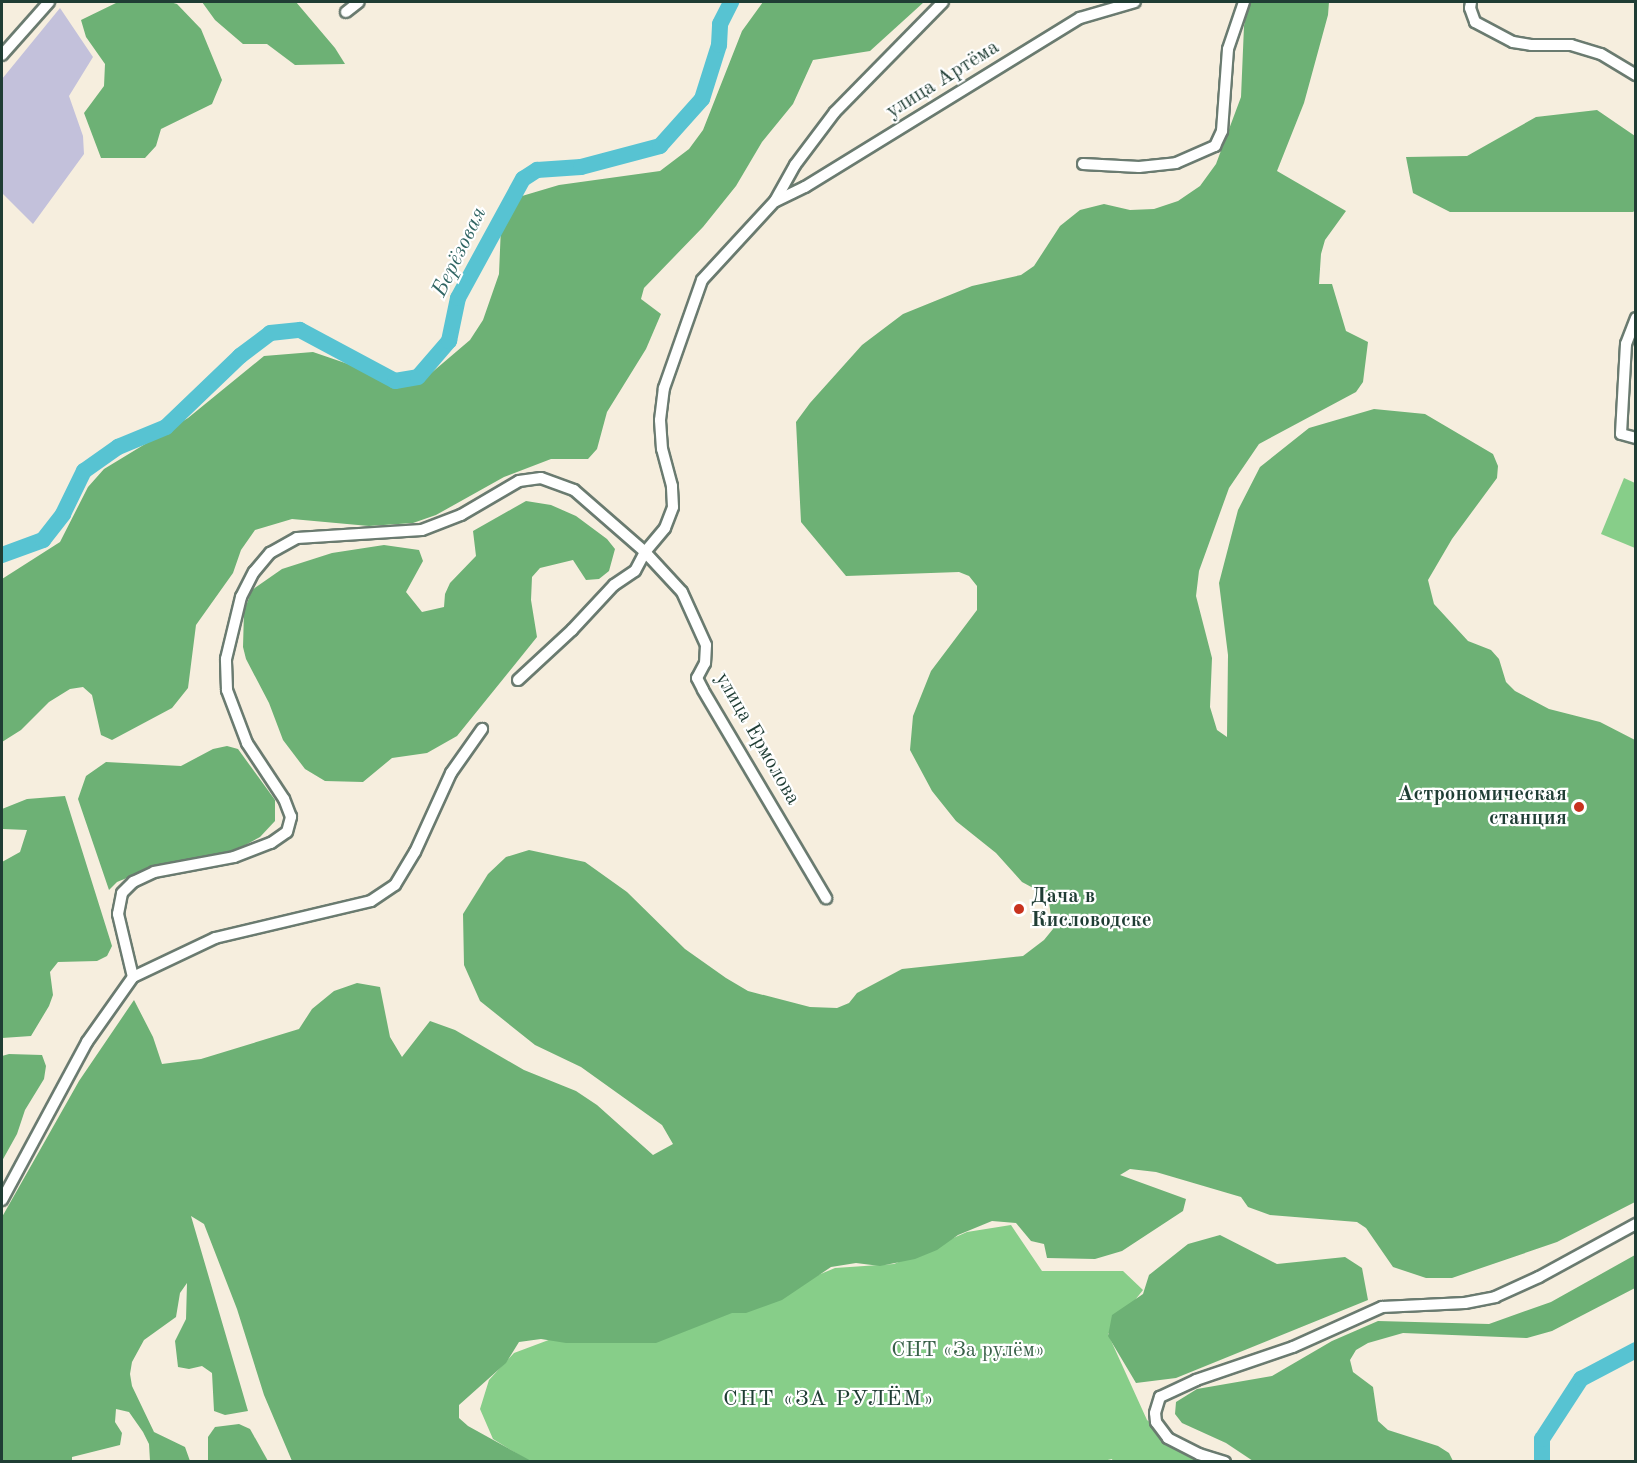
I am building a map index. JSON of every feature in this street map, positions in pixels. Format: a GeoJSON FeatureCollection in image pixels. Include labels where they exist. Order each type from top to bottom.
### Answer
{"type":"FeatureCollection","features":[{"type":"Feature","properties":{"kind":"street"},"geometry":{"type":"LineString","coordinates":[[2,56],[49,2]]}},
{"type":"Feature","properties":{"kind":"street"},"geometry":{"type":"LineString","coordinates":[[346,12],[359,2]]}},
{"type":"Feature","properties":{"kind":"street"},"geometry":{"type":"LineString","coordinates":[[518,680],[572,630],[614,585],[635,571],[645,552],[664,528],[673,507],[672,486],[662,449],[661,409],[664,388],[702,280],[776,201],[795,165],[835,112],[943,2]]}},
{"type":"Feature","properties":{"kind":"street","name":"улица Артёма"},"geometry":{"type":"LineString","coordinates":[[776,201],[805,188],[1080,18],[1135,2]]}},
{"type":"Feature","properties":{"kind":"street"},"geometry":{"type":"LineString","coordinates":[[1083,164],[1138,167],[1176,163],[1215,146],[1222,131],[1228,49],[1244,2]]}},
{"type":"Feature","properties":{"kind":"street"},"geometry":{"type":"LineString","coordinates":[[1471,2],[1470,8],[1475,22],[1507,40],[1531,45],[1571,45],[1601,54],[1635,75]]}},
{"type":"Feature","properties":{"kind":"street"},"geometry":{"type":"LineString","coordinates":[[1635,318],[1626,345],[1621,434],[1635,438]]}},
{"type":"Feature","properties":{"kind":"street","name":"улица Ермолова"},"geometry":{"type":"LineString","coordinates":[[133,977],[118,914],[123,893],[133,882],[154,872],[234,856],[271,843],[286,832],[291,817],[284,799],[247,743],[227,690],[226,659],[241,597],[254,572],[270,554],[297,538],[422,530],[461,515],[519,481],[541,478],[574,490],[645,552],[682,592],[706,645],[705,663],[697,678],[702,690],[826,898]]}},
{"type":"Feature","properties":{"kind":"street"},"geometry":{"type":"LineString","coordinates":[[2,1200],[87,1042],[133,977],[215,938],[371,902],[395,885],[415,852],[451,772],[482,729]]}},
{"type":"Feature","properties":{"kind":"street"},"geometry":{"type":"LineString","coordinates":[[1225,1461],[1189,1449],[1168,1438],[1156,1422],[1155,1413],[1161,1397],[1196,1380],[1293,1347],[1382,1307],[1465,1304],[1495,1297],[1539,1277],[1635,1224]]}},
{"type":"Feature","properties":{"kind":"shaded area"},"geometry":{"type":"Polygon","coordinates":[[[60,8],[93,57],[69,96],[83,136],[84,154],[33,224],[2,193],[2,79],[60,8]]]}},
{"type":"Feature","properties":{"kind":"green space"},"geometry":{"type":"Polygon","coordinates":[[[118,2],[177,4],[201,29],[222,80],[212,104],[161,129],[156,146],[145,158],[101,158],[84,113],[104,86],[105,64],[86,37],[81,20],[118,2]]]}},
{"type":"Feature","properties":{"kind":"green space"},"geometry":{"type":"Polygon","coordinates":[[[202,2],[296,2],[335,48],[345,64],[295,65],[267,44],[243,44],[215,20],[202,2]]]}},
{"type":"Feature","properties":{"kind":"green space"},"geometry":{"type":"Polygon","coordinates":[[[763,2],[924,2],[870,51],[813,60],[793,104],[762,142],[736,186],[703,227],[644,288],[641,299],[661,314],[646,349],[607,412],[597,449],[588,459],[551,459],[504,477],[436,515],[413,523],[369,526],[292,519],[255,530],[241,550],[233,573],[196,625],[188,688],[172,708],[112,740],[101,735],[92,695],[83,687],[70,689],[49,702],[21,730],[2,742],[2,579],[60,542],[88,487],[104,469],[188,418],[264,356],[313,352],[348,364],[389,385],[412,385],[423,380],[470,340],[483,320],[499,274],[501,226],[522,196],[559,185],[660,171],[689,149],[703,130],[742,31],[763,2]]]}},
{"type":"Feature","properties":{"kind":"green space"},"geometry":{"type":"Polygon","coordinates":[[[1248,2],[1329,2],[1328,15],[1304,103],[1277,171],[1346,211],[1325,240],[1321,254],[1319,284],[1332,284],[1346,331],[1368,342],[1363,382],[1356,392],[1259,444],[1229,488],[1199,571],[1196,596],[1212,658],[1210,707],[1217,730],[1227,737],[1228,655],[1219,583],[1238,510],[1260,467],[1309,428],[1374,409],[1425,414],[1493,454],[1498,466],[1497,478],[1452,539],[1428,580],[1434,604],[1468,641],[1491,650],[1499,659],[1506,682],[1515,691],[1549,709],[1600,722],[1635,740],[1635,1202],[1557,1242],[1452,1278],[1426,1278],[1393,1267],[1366,1228],[1357,1222],[1270,1215],[1248,1207],[1241,1197],[1156,1172],[1130,1169],[1120,1175],[1186,1199],[1183,1211],[1122,1251],[1095,1259],[1047,1258],[1044,1244],[1031,1241],[1016,1223],[992,1221],[958,1235],[937,1250],[915,1259],[880,1266],[856,1263],[831,1267],[782,1300],[746,1313],[732,1313],[656,1343],[566,1343],[541,1339],[519,1342],[506,1363],[459,1405],[459,1418],[468,1426],[533,1462],[292,1461],[264,1395],[237,1309],[204,1224],[191,1216],[248,1411],[225,1415],[214,1411],[212,1373],[202,1366],[189,1369],[178,1367],[175,1341],[186,1319],[187,1283],[180,1293],[176,1317],[144,1340],[132,1362],[130,1374],[132,1386],[154,1432],[185,1447],[190,1461],[150,1461],[149,1444],[143,1432],[129,1412],[116,1409],[115,1422],[122,1433],[120,1445],[72,1457],[72,1461],[2,1462],[2,1217],[79,1081],[134,1000],[153,1037],[162,1064],[201,1059],[299,1029],[312,1009],[334,991],[357,983],[380,987],[390,1037],[402,1057],[430,1021],[455,1030],[524,1070],[576,1091],[597,1105],[653,1155],[673,1144],[662,1125],[581,1067],[535,1045],[480,1001],[464,965],[463,914],[488,874],[506,857],[529,850],[585,862],[627,892],[685,949],[726,978],[748,991],[810,1007],[837,1008],[849,1003],[857,993],[902,969],[1023,956],[1044,940],[1053,929],[1048,896],[1022,882],[996,853],[956,821],[932,791],[910,750],[913,716],[931,671],[977,610],[977,586],[969,576],[959,572],[846,576],[801,522],[796,422],[862,345],[903,314],[972,286],[1021,275],[1034,266],[1060,226],[1080,210],[1104,204],[1130,210],[1154,209],[1178,201],[1200,186],[1216,164],[1241,97],[1244,26],[1248,2]]]}},
{"type":"Feature","properties":{"kind":"green space"},"geometry":{"type":"Polygon","coordinates":[[[1597,110],[1635,136],[1636,210],[1633,212],[1450,212],[1413,193],[1406,157],[1467,156],[1536,117],[1597,110]]]}},
{"type":"Feature","properties":{"kind":"green space"},"geometry":{"type":"Polygon","coordinates":[[[1624,478],[1635,483],[1635,548],[1601,534],[1624,478]]]}},
{"type":"Feature","properties":{"kind":"green space"},"geometry":{"type":"Polygon","coordinates":[[[526,501],[551,505],[576,516],[607,539],[615,549],[609,571],[599,579],[586,580],[573,560],[540,568],[532,577],[531,600],[537,637],[457,736],[427,753],[392,758],[363,782],[325,781],[305,769],[283,740],[269,703],[246,659],[243,647],[244,611],[252,590],[282,569],[332,553],[384,545],[419,550],[423,561],[406,592],[422,612],[444,607],[445,594],[450,583],[476,556],[473,531],[526,501]]]}},
{"type":"Feature","properties":{"kind":"green space"},"geometry":{"type":"Polygon","coordinates":[[[227,746],[238,749],[275,800],[275,821],[260,837],[238,849],[154,867],[117,882],[109,890],[78,799],[86,776],[106,762],[181,766],[213,749],[227,746]]]}},
{"type":"Feature","properties":{"kind":"green space"},"geometry":{"type":"Polygon","coordinates":[[[65,796],[112,946],[107,956],[97,961],[58,962],[50,972],[53,995],[49,1006],[31,1036],[2,1038],[2,862],[20,852],[27,830],[3,829],[2,809],[27,799],[65,796]]]}},
{"type":"Feature","properties":{"kind":"green space"},"geometry":{"type":"Polygon","coordinates":[[[9,1054],[42,1055],[46,1066],[44,1079],[25,1110],[17,1134],[2,1161],[2,1056],[9,1054]]]}},
{"type":"Feature","properties":{"kind":"green space","name":"СНТ «За рулём»"},"geometry":{"type":"Polygon","coordinates":[[[1011,1225],[1042,1271],[1123,1271],[1143,1290],[1108,1334],[1147,1420],[1196,1461],[1113,1462],[1112,1459],[1099,1462],[529,1461],[493,1439],[480,1409],[489,1380],[514,1353],[554,1338],[669,1337],[835,1268],[894,1264],[967,1232],[1011,1225]]]}},
{"type":"Feature","properties":{"kind":"green space"},"geometry":{"type":"Polygon","coordinates":[[[1220,1235],[1277,1264],[1345,1257],[1362,1268],[1368,1300],[1176,1378],[1136,1383],[1108,1336],[1112,1315],[1143,1294],[1149,1275],[1188,1244],[1220,1235]]]}},
{"type":"Feature","properties":{"kind":"green space"},"geometry":{"type":"Polygon","coordinates":[[[1635,1255],[1635,1288],[1552,1331],[1527,1338],[1403,1333],[1368,1343],[1356,1350],[1350,1360],[1353,1372],[1373,1387],[1378,1421],[1388,1430],[1438,1446],[1449,1453],[1453,1461],[1253,1461],[1226,1443],[1182,1423],[1175,1414],[1176,1402],[1197,1389],[1272,1376],[1332,1341],[1378,1321],[1489,1324],[1551,1302],[1635,1255]]]}},
{"type":"Feature","properties":{"kind":"green space"},"geometry":{"type":"Polygon","coordinates":[[[239,1424],[250,1429],[268,1461],[208,1461],[208,1437],[215,1427],[239,1424]]]}},
{"type":"Feature","properties":{"kind":"waterway","name":"Берёзовая"},"geometry":{"type":"LineString","coordinates":[[2,555],[43,540],[63,514],[84,471],[118,447],[166,427],[240,356],[270,333],[300,330],[395,381],[418,377],[449,341],[458,298],[523,179],[537,170],[581,167],[660,146],[702,99],[719,45],[720,24],[731,2]]}},
{"type":"Feature","properties":{"kind":"waterway"},"geometry":{"type":"LineString","coordinates":[[1542,1462],[1542,1439],[1581,1379],[1636,1350]]}},
{"type":"Feature","properties":{"kind":"place","name":"Астрономическая станция"},"geometry":{"type":"Point","coordinates":[1579,807]}},
{"type":"Feature","properties":{"kind":"place","name":"Дача в Кисловодске"},"geometry":{"type":"Point","coordinates":[1019,909]}},
{"type":"Feature","properties":{"kind":"district","name":"СНТ «ЗА РУЛЁМ»"},"geometry":{"type":"Point","coordinates":[829,1400]}}]}
